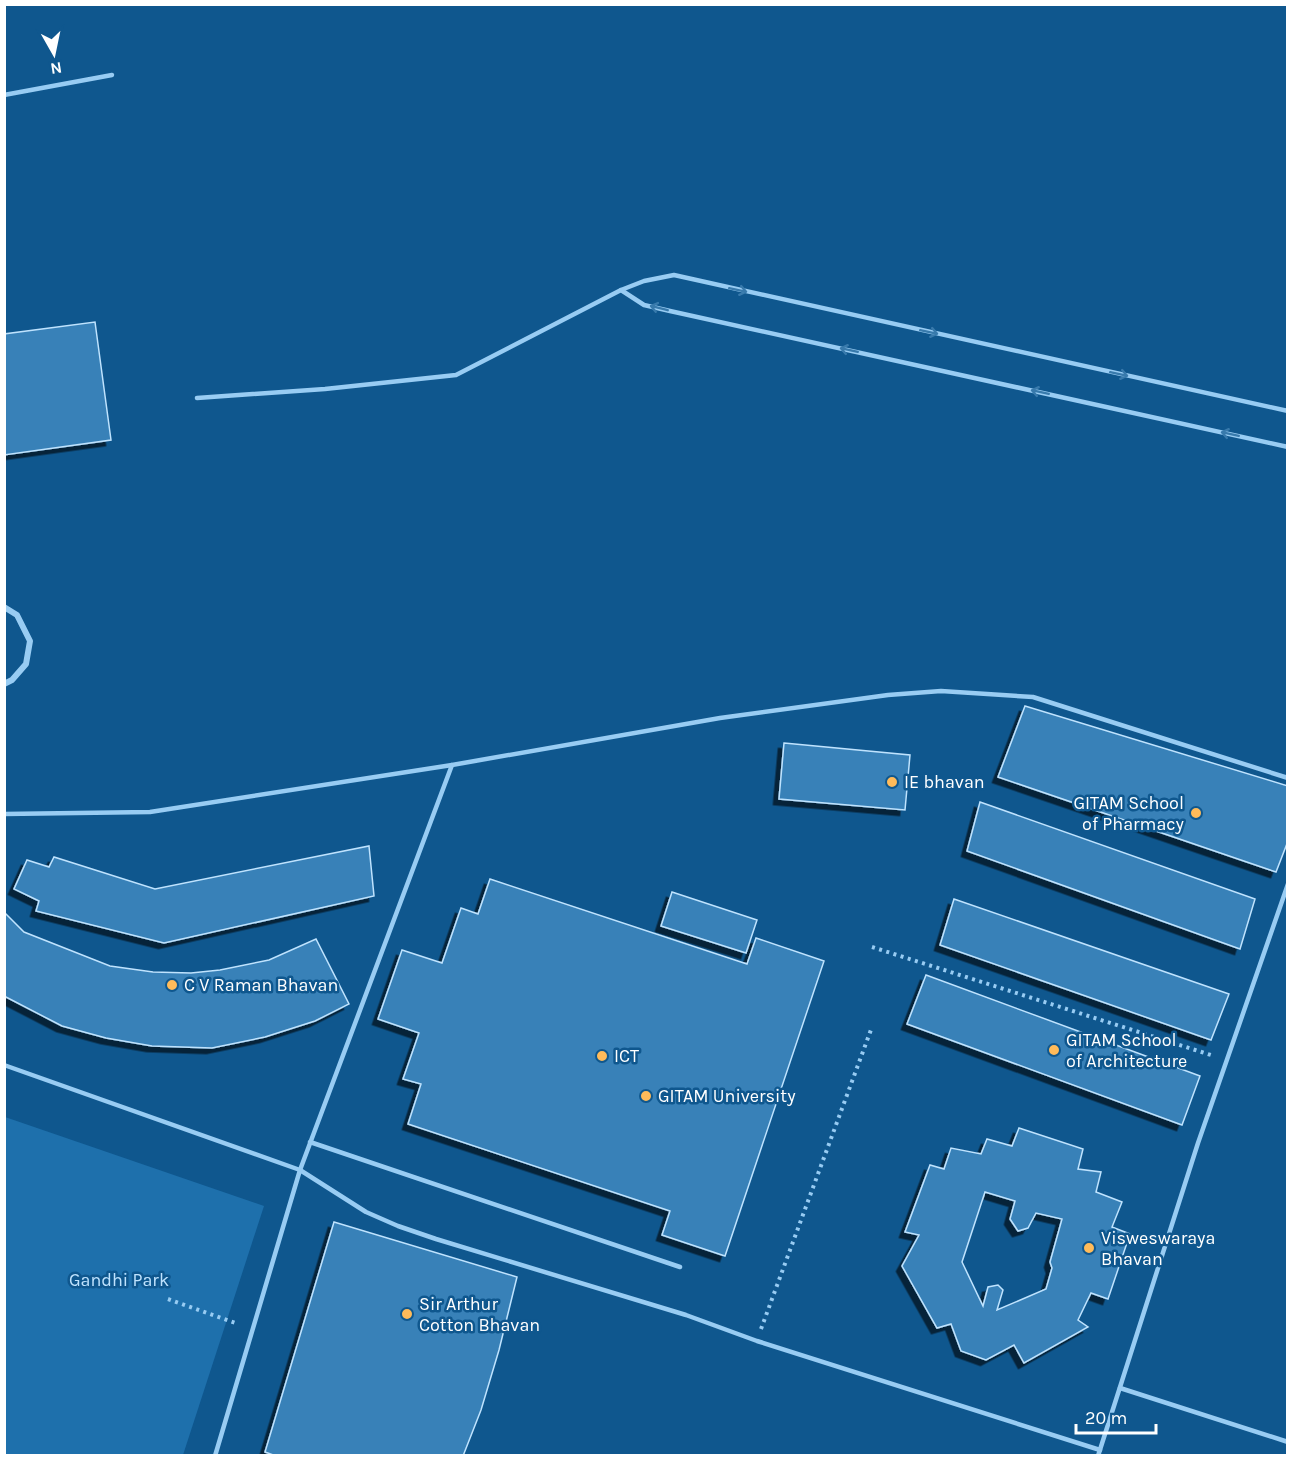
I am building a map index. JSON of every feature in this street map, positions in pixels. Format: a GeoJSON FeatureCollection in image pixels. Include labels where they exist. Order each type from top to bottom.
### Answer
{"type":"FeatureCollection","features":[{"type":"Feature","properties":{"kind":"street"},"geometry":{"type":"LineString","coordinates":[[4,607],[17,615],[30,641],[26,664],[12,680],[4,684]]}},
{"type":"Feature","properties":{"kind":"lane"},"geometry":{"type":"LineString","coordinates":[[4,95],[112,75]]}},
{"type":"Feature","properties":{"kind":"lane"},"geometry":{"type":"LineString","coordinates":[[197,398],[325,389],[456,375],[621,290],[644,281],[674,275],[1287,411]]}},
{"type":"Feature","properties":{"kind":"lane"},"geometry":{"type":"LineString","coordinates":[[621,290],[644,305],[1287,447]]}},
{"type":"Feature","properties":{"kind":"lane"},"geometry":{"type":"LineString","coordinates":[[4,814],[150,812],[452,765],[720,718],[888,695],[941,691],[1033,697],[1287,778]]}},
{"type":"Feature","properties":{"kind":"lane"},"geometry":{"type":"LineString","coordinates":[[215,1455],[300,1170],[452,765]]}},
{"type":"Feature","properties":{"kind":"lane"},"geometry":{"type":"LineString","coordinates":[[4,1065],[300,1170],[366,1212],[398,1226],[686,1315],[757,1341],[1099,1453],[1198,1143],[1287,884]]}},
{"type":"Feature","properties":{"kind":"lane"},"geometry":{"type":"LineString","coordinates":[[310,1142],[680,1267]]}},
{"type":"Feature","properties":{"kind":"lane"},"geometry":{"type":"LineString","coordinates":[[1120,1388],[1287,1442]]}},
{"type":"Feature","properties":{"kind":"path"},"geometry":{"type":"LineString","coordinates":[[872,947],[1227,1060]]}},
{"type":"Feature","properties":{"kind":"path"},"geometry":{"type":"LineString","coordinates":[[757,1341],[872,1027]]}},
{"type":"Feature","properties":{"kind":"path"},"geometry":{"type":"LineString","coordinates":[[168,1299],[252,1329]]}},
{"type":"Feature","properties":{"kind":"green space","name":"Gandhi Park"},"geometry":{"type":"Polygon","coordinates":[[[5,1117],[264,1206],[183,1455],[5,1455],[5,1117]]]}},
{"type":"Feature","properties":{"kind":"building"},"geometry":{"type":"Polygon","coordinates":[[[95,322],[111,440],[4,455],[4,334],[95,322]]]}},
{"type":"Feature","properties":{"kind":"building","name":"GITAM School of Pharmacy"},"geometry":{"type":"Polygon","coordinates":[[[1025,706],[1288,786],[1288,841],[1276,872],[998,777],[1025,706]]]}},
{"type":"Feature","properties":{"kind":"building"},"geometry":{"type":"Polygon","coordinates":[[[784,743],[910,755],[905,810],[779,799],[784,743]]]}},
{"type":"Feature","properties":{"kind":"building"},"geometry":{"type":"Polygon","coordinates":[[[980,802],[1255,899],[1240,949],[967,851],[980,802]]]}},
{"type":"Feature","properties":{"kind":"building"},"geometry":{"type":"Polygon","coordinates":[[[369,846],[374,896],[164,943],[36,911],[39,901],[14,889],[27,860],[49,867],[54,857],[155,889],[369,846]]]}},
{"type":"Feature","properties":{"kind":"building","name":"ICT"},"geometry":{"type":"Polygon","coordinates":[[[490,879],[747,964],[756,938],[824,961],[725,1256],[662,1235],[670,1211],[408,1124],[421,1084],[403,1079],[419,1033],[378,1019],[402,950],[442,963],[461,908],[478,914],[490,879]]]}},
{"type":"Feature","properties":{"kind":"building"},"geometry":{"type":"Polygon","coordinates":[[[672,892],[757,920],[746,953],[661,926],[672,892]]]}},
{"type":"Feature","properties":{"kind":"building"},"geometry":{"type":"Polygon","coordinates":[[[954,899],[1229,994],[1211,1040],[940,945],[954,899]]]}},
{"type":"Feature","properties":{"kind":"building","name":"C V Raman Bhavan"},"geometry":{"type":"Polygon","coordinates":[[[4,912],[24,932],[110,966],[153,972],[191,973],[220,970],[269,960],[316,939],[349,1004],[315,1021],[265,1037],[212,1048],[152,1046],[106,1038],[62,1026],[4,996],[4,912]]]}},
{"type":"Feature","properties":{"kind":"building","name":"GITAM School of Architecture"},"geometry":{"type":"Polygon","coordinates":[[[926,975],[1200,1076],[1182,1125],[907,1024],[926,975]]]}},
{"type":"Feature","properties":{"kind":"building","name":"Visweswaraya Bhavan"},"geometry":{"type":"Polygon","coordinates":[[[1019,1128],[1083,1149],[1078,1169],[1101,1172],[1096,1192],[1122,1202],[1112,1227],[1130,1234],[1108,1299],[1091,1293],[1078,1320],[1088,1327],[1024,1363],[1014,1345],[986,1360],[961,1351],[951,1324],[937,1328],[902,1266],[919,1235],[905,1232],[930,1165],[944,1169],[951,1148],[981,1154],[987,1139],[1012,1146],[1019,1128]],[[985,1192],[962,1262],[983,1306],[988,1287],[998,1285],[1003,1290],[997,1310],[1046,1289],[1052,1268],[1050,1262],[1062,1219],[1036,1213],[1028,1228],[1018,1231],[1010,1219],[1015,1201],[985,1192]]]}},
{"type":"Feature","properties":{"kind":"building","name":"Sir Arthur Cotton Bhavan"},"geometry":{"type":"Polygon","coordinates":[[[334,1222],[517,1277],[481,1410],[463,1456],[276,1456],[265,1452],[334,1222]]]}},
{"type":"Feature","properties":{"kind":"place","name":"IE bhavan"},"geometry":{"type":"Point","coordinates":[892,782]}},
{"type":"Feature","properties":{"kind":"place","name":"GITAM School of Pharmacy"},"geometry":{"type":"Point","coordinates":[1196,813]}},
{"type":"Feature","properties":{"kind":"place","name":"C V Raman Bhavan"},"geometry":{"type":"Point","coordinates":[172,985]}},
{"type":"Feature","properties":{"kind":"place","name":"GITAM School of Architecture"},"geometry":{"type":"Point","coordinates":[1054,1050]}},
{"type":"Feature","properties":{"kind":"place","name":"ICT"},"geometry":{"type":"Point","coordinates":[602,1056]}},
{"type":"Feature","properties":{"kind":"place","name":"GITAM University"},"geometry":{"type":"Point","coordinates":[646,1096]}},
{"type":"Feature","properties":{"kind":"place","name":"Visweswaraya Bhavan"},"geometry":{"type":"Point","coordinates":[1089,1248]}},
{"type":"Feature","properties":{"kind":"place","name":"Sir Arthur Cotton Bhavan"},"geometry":{"type":"Point","coordinates":[407,1314]}}]}
